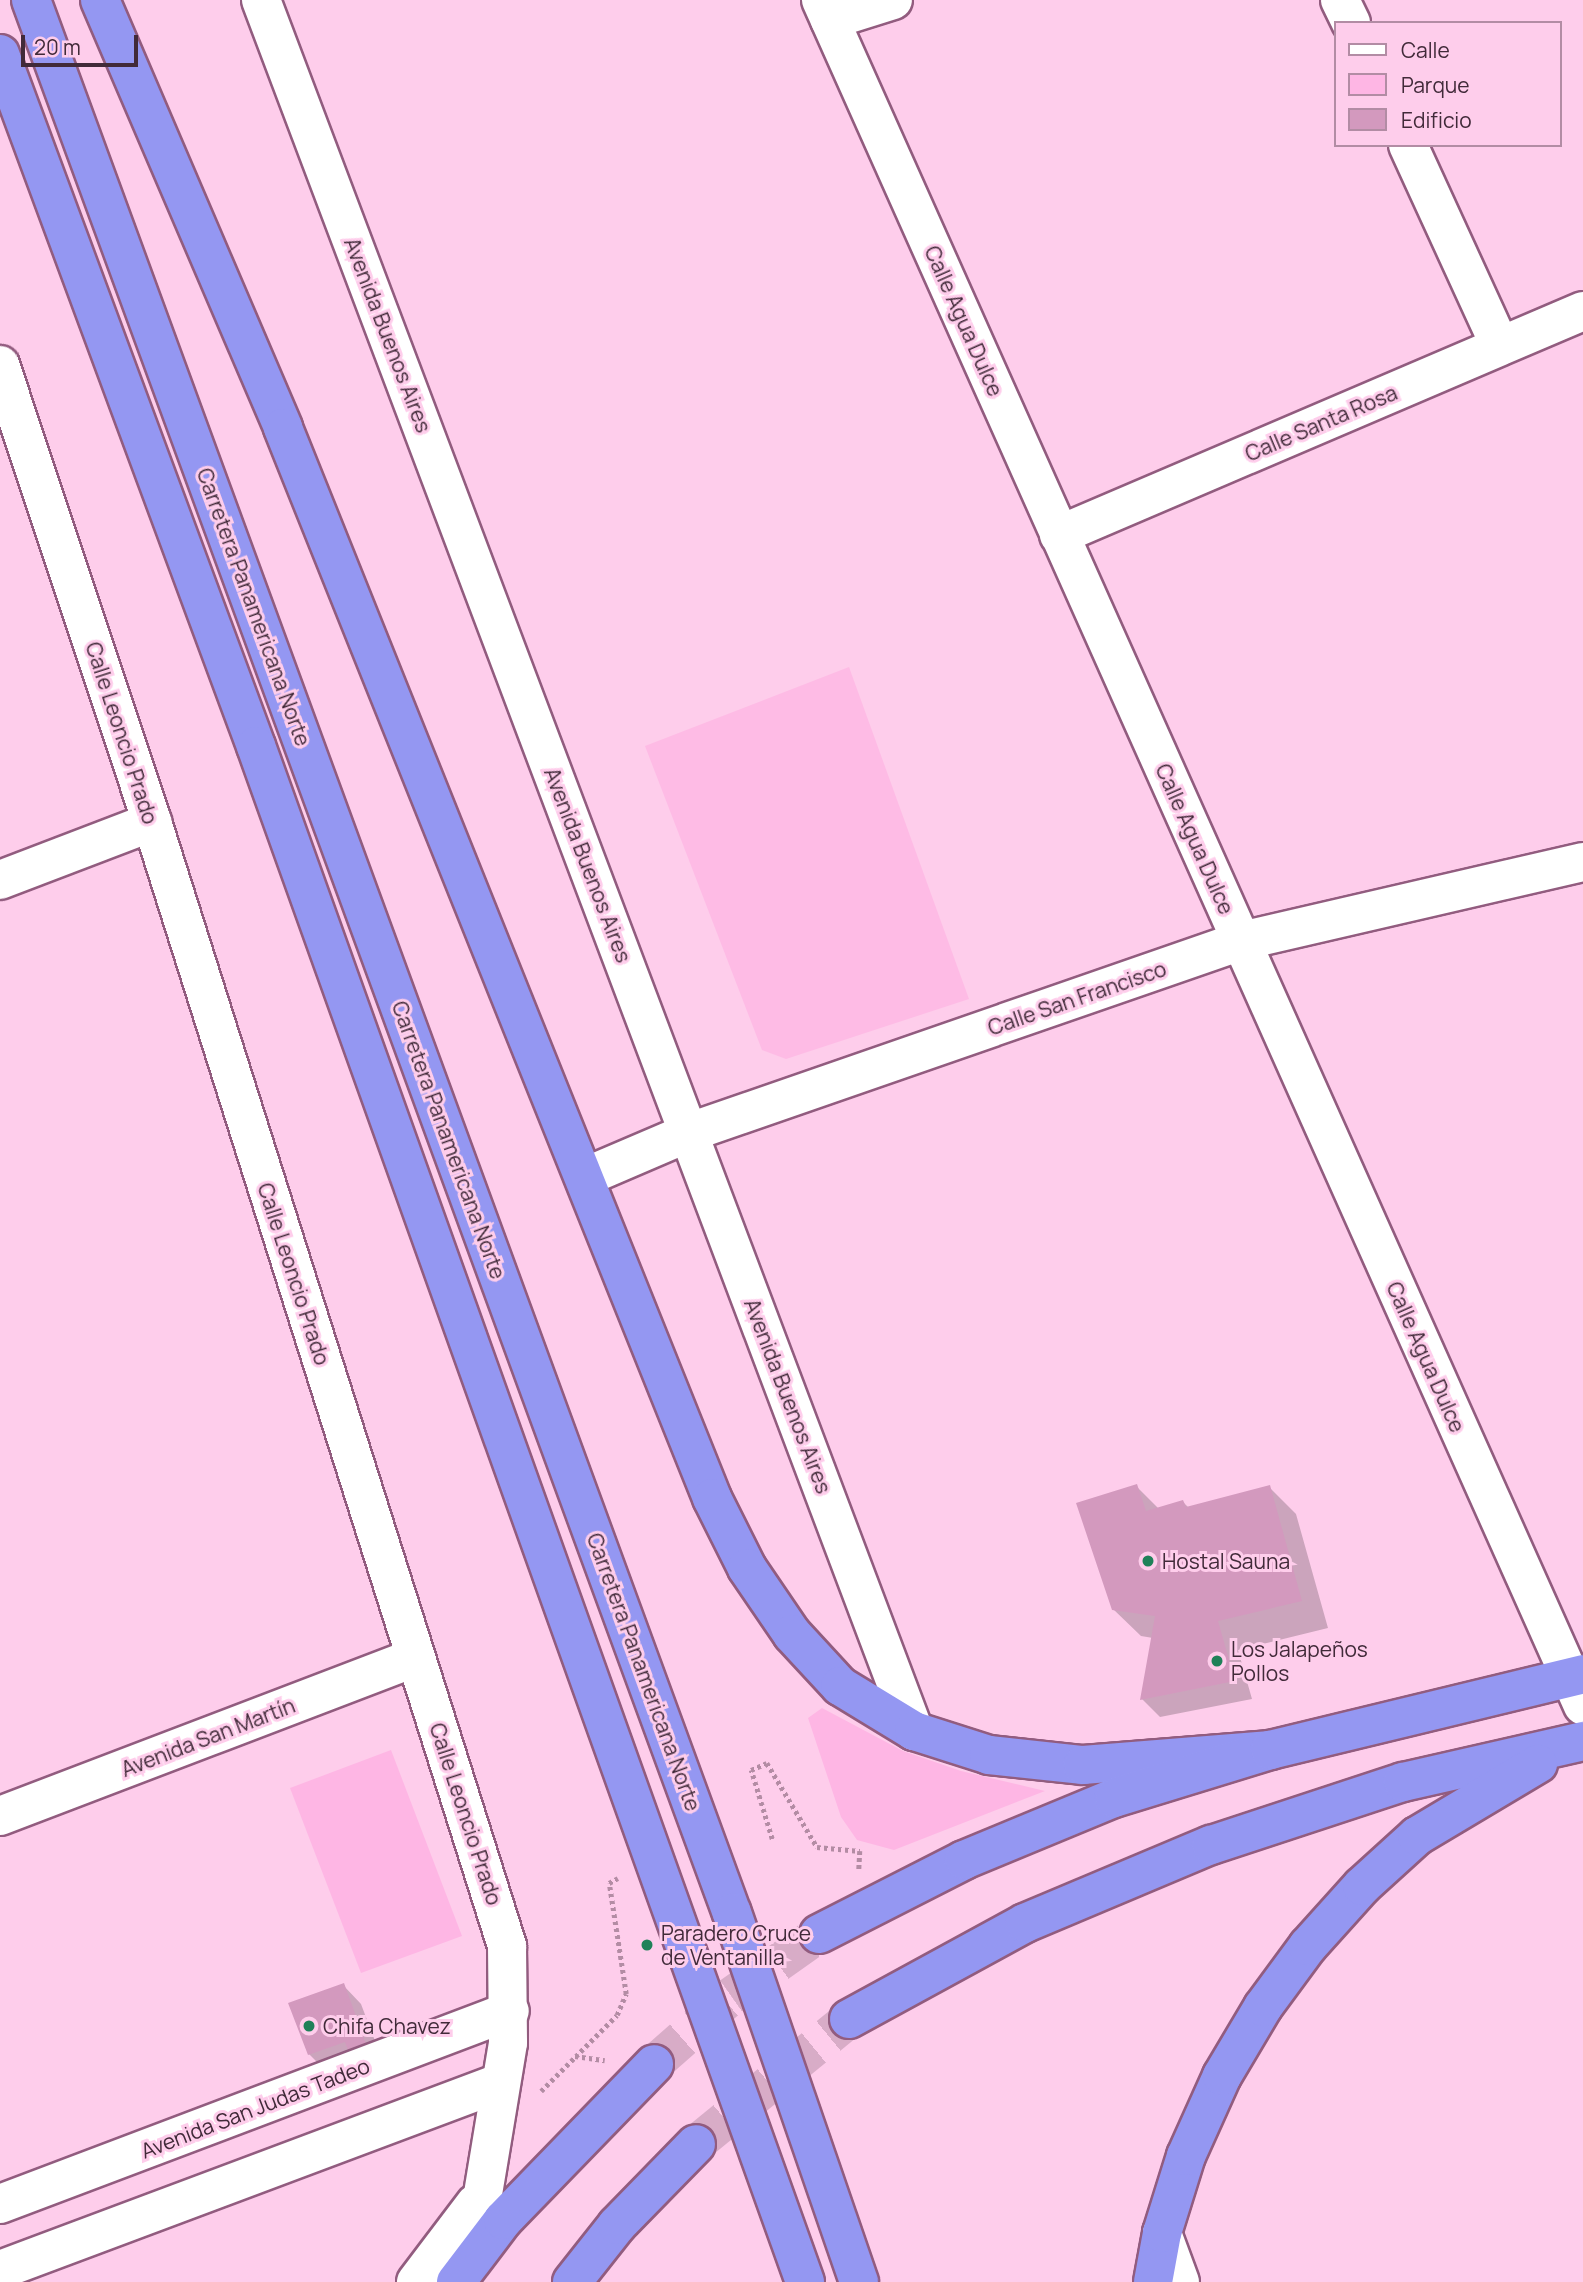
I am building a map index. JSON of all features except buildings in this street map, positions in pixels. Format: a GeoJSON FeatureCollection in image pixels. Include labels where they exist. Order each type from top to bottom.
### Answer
{"type":"FeatureCollection","features":[{"type":"Feature","properties":{"kind":"highway","name":"Carretera Panamericana Norte"},"geometry":{"type":"LineString","coordinates":[[31,0],[727,1900],[859,2282]]}},
{"type":"Feature","properties":{"kind":"highway"},"geometry":{"type":"LineString","coordinates":[[100,0],[283,428],[712,1498],[747,1568],[792,1634],[840,1686],[914,1731],[989,1755],[1083,1765],[1270,1750]]}},
{"type":"Feature","properties":{"kind":"highway"},"geometry":{"type":"LineString","coordinates":[[0,54],[256,746],[805,2282]]}},
{"type":"Feature","properties":{"kind":"highway"},"geometry":{"type":"LineString","coordinates":[[819,1934],[964,1860],[1114,1798],[1270,1750],[1578,1686]]}},
{"type":"Feature","properties":{"kind":"highway"},"geometry":{"type":"LineString","coordinates":[[849,2019],[1026,1923],[1211,1844],[1403,1782],[1583,1743]]}},
{"type":"Feature","properties":{"kind":"highway"},"geometry":{"type":"LineString","coordinates":[[1153,2282],[1162,2233],[1186,2156],[1222,2076],[1263,2007],[1308,1946],[1362,1886],[1417,1836],[1521,1772],[1583,1743]]}},
{"type":"Feature","properties":{"kind":"highway"},"geometry":{"type":"LineString","coordinates":[[459,2279],[503,2220],[654,2064]]}},
{"type":"Feature","properties":{"kind":"highway"},"geometry":{"type":"LineString","coordinates":[[572,2282],[617,2225],[696,2144]]}},
{"type":"Feature","properties":{"kind":"street","name":"Avenida Buenos Aires"},"geometry":{"type":"LineString","coordinates":[[261,0],[914,1731]]}},
{"type":"Feature","properties":{"kind":"street"},"geometry":{"type":"LineString","coordinates":[[825,10],[893,0]]}},
{"type":"Feature","properties":{"kind":"street"},"geometry":{"type":"LineString","coordinates":[[1340,0],[1350,21]]}},
{"type":"Feature","properties":{"kind":"street","name":"Calle Agua Dulce"},"geometry":{"type":"LineString","coordinates":[[825,10],[1241,942],[1578,1686]]}},
{"type":"Feature","properties":{"kind":"street"},"geometry":{"type":"LineString","coordinates":[[1409,147],[1500,346]]}},
{"type":"Feature","properties":{"kind":"street","name":"Calle Santa Rosa"},"geometry":{"type":"LineString","coordinates":[[1059,535],[1583,312]]}},
{"type":"Feature","properties":{"kind":"street","name":"Calle Leoncio Prado"},"geometry":{"type":"LineString","coordinates":[[0,365],[152,822],[508,1945],[516,2092],[459,2279]]}},
{"type":"Feature","properties":{"kind":"street"},"geometry":{"type":"LineString","coordinates":[[0,880],[152,822]]}},
{"type":"Feature","properties":{"kind":"street","name":"Calle San Francisco"},"geometry":{"type":"LineString","coordinates":[[585,1178],[690,1132],[1241,942],[1583,862]]}},
{"type":"Feature","properties":{"kind":"street","name":"Avenida San Martín"},"geometry":{"type":"LineString","coordinates":[[0,1816],[416,1657]]}},
{"type":"Feature","properties":{"kind":"street","name":"Avenida San Judas Tadeo"},"geometry":{"type":"LineString","coordinates":[[0,2204],[510,2011]]}},
{"type":"Feature","properties":{"kind":"street"},"geometry":{"type":"LineString","coordinates":[[0,2270],[516,2092]]}},
{"type":"Feature","properties":{"kind":"street","name":"Calle Leoncio Prado"},"geometry":{"type":"LineString","coordinates":[[416,2282],[483,2194]]}},
{"type":"Feature","properties":{"kind":"street"},"geometry":{"type":"LineString","coordinates":[[1162,2233],[1180,2282]]}},
{"type":"Feature","properties":{"kind":"path"},"geometry":{"type":"LineString","coordinates":[[772,1839],[751,1770],[767,1763],[817,1847],[860,1852]]}},
{"type":"Feature","properties":{"kind":"path"},"geometry":{"type":"LineString","coordinates":[[516,2092],[617,2015],[626,1994],[609,1883],[623,1876],[627,1886]]}},
{"type":"Feature","properties":{"kind":"shaded area"},"geometry":{"type":"Polygon","coordinates":[[[849,667],[969,999],[786,1059],[762,1050],[645,746],[849,667]]]}},
{"type":"Feature","properties":{"kind":"green space"},"geometry":{"type":"Polygon","coordinates":[[[822,1708],[903,1751],[961,1771],[1045,1791],[894,1850],[857,1840],[841,1817],[808,1718],[822,1708]]]}},
{"type":"Feature","properties":{"kind":"green space"},"geometry":{"type":"Polygon","coordinates":[[[391,1750],[462,1936],[361,1973],[290,1788],[391,1750]]]}},
{"type":"Feature","properties":{"kind":"tunnel"},"geometry":{"type":"LineString","coordinates":[[654,2064],[731,1996],[819,1934]]}},
{"type":"Feature","properties":{"kind":"tunnel"},"geometry":{"type":"LineString","coordinates":[[696,2144],[849,2019]]}},
{"type":"Feature","properties":{"kind":"place","name":"Hostal Sauna"},"geometry":{"type":"Point","coordinates":[1148,1561]}},
{"type":"Feature","properties":{"kind":"place","name":"Los Jalapeños Pollos"},"geometry":{"type":"Point","coordinates":[1217,1661]}},
{"type":"Feature","properties":{"kind":"place","name":"Paradero Cruce de Ventanilla"},"geometry":{"type":"Point","coordinates":[647,1945]}},
{"type":"Feature","properties":{"kind":"place","name":"Chifa Chavez"},"geometry":{"type":"Point","coordinates":[309,2026]}}]}
